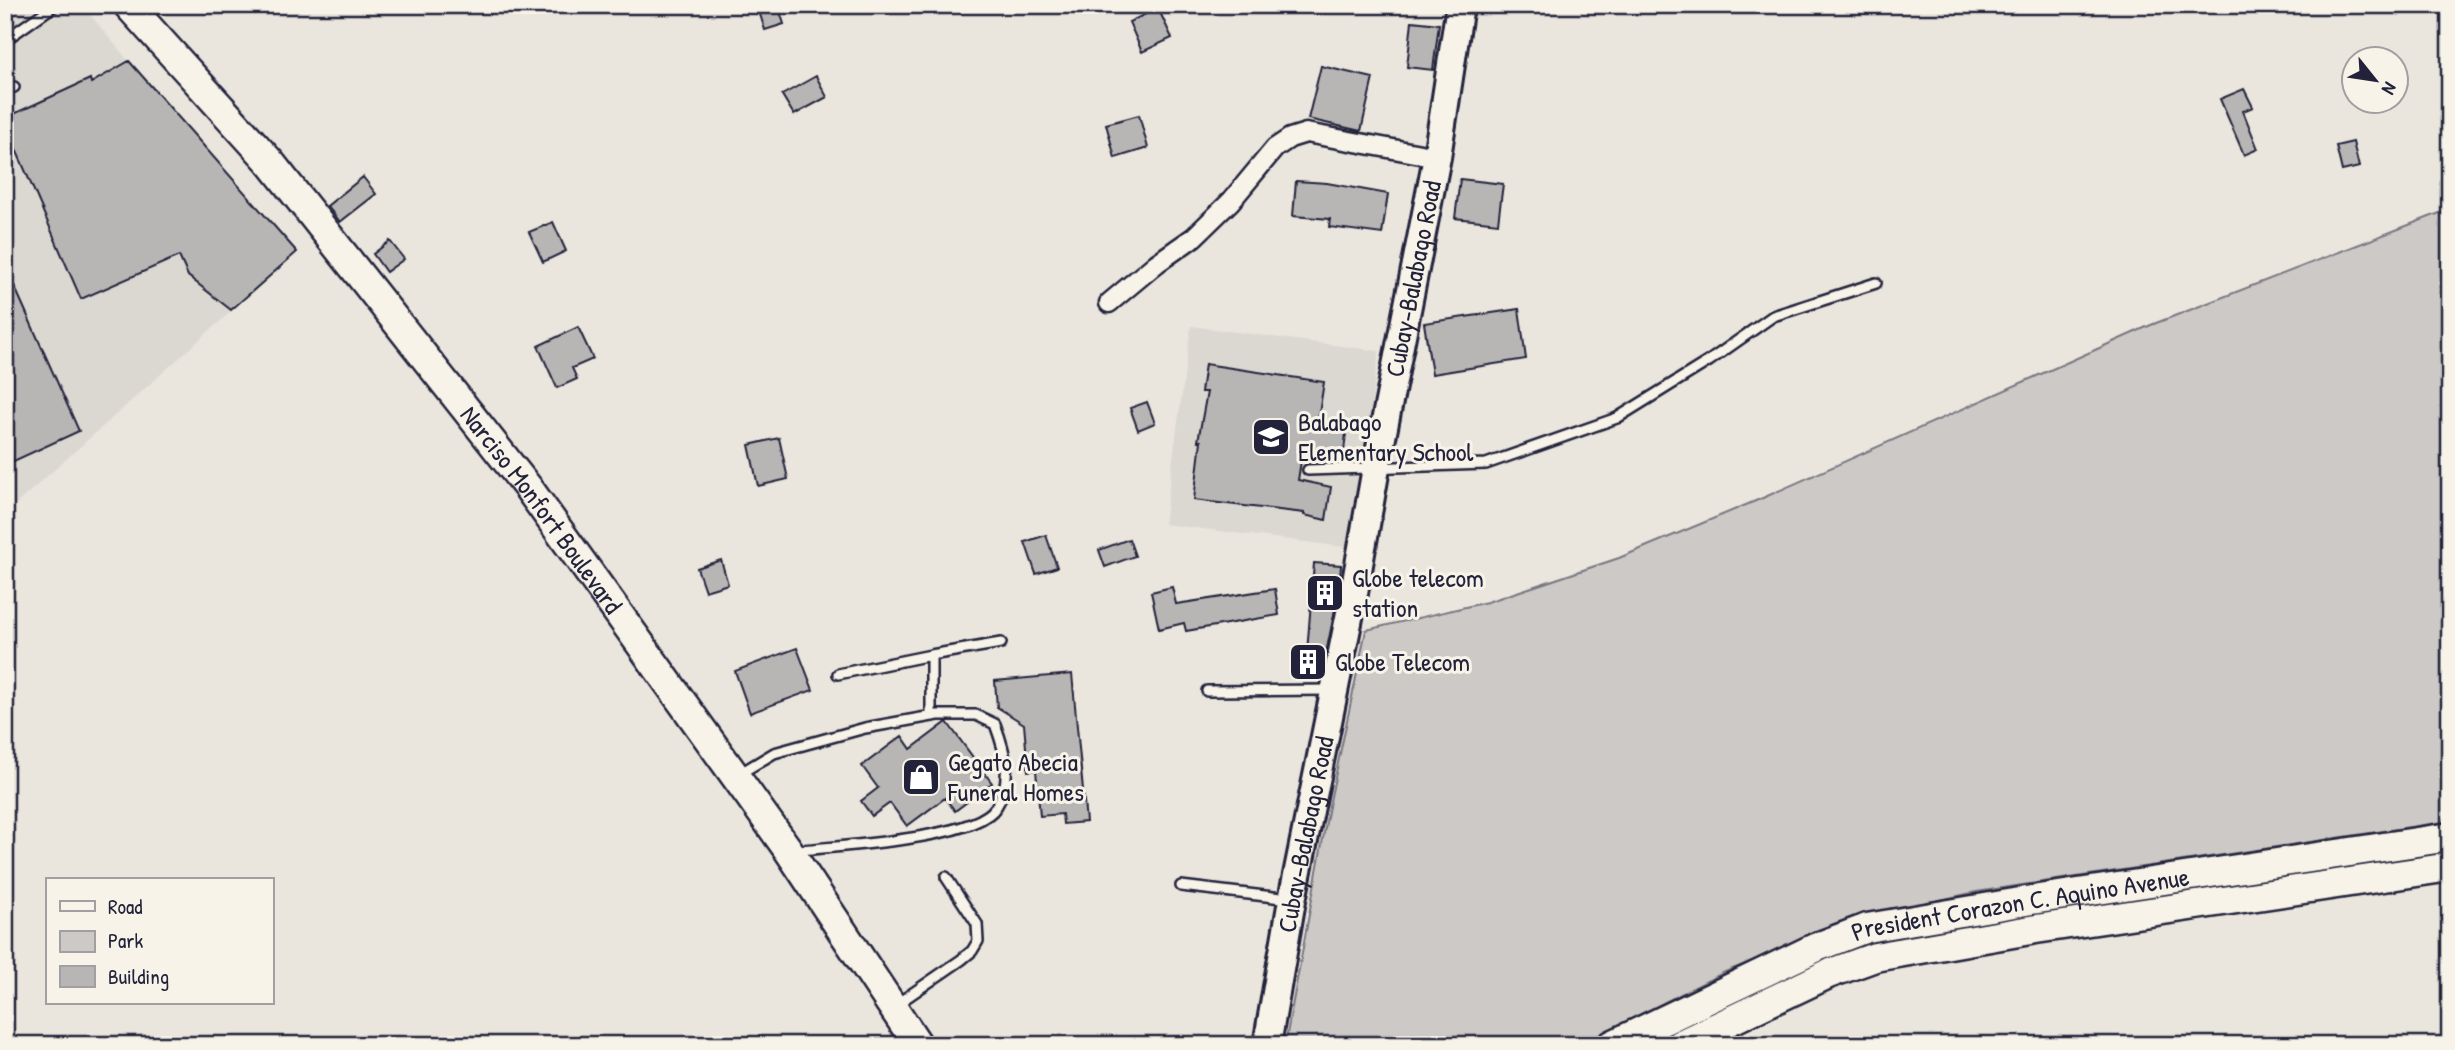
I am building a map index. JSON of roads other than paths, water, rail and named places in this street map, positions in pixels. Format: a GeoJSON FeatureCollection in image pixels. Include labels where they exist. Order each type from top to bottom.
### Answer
{"type":"FeatureCollection","features":[{"type":"Feature","properties":{"kind":"main road","name":"Narciso Monfort Boulevard"},"geometry":{"type":"LineString","coordinates":[[128,5],[271,163],[529,489],[789,851],[918,1045]]}},
{"type":"Feature","properties":{"kind":"main road","name":"Cubay-Balabago Road"},"geometry":{"type":"LineString","coordinates":[[1267,1045],[1292,900],[1437,157],[1460,5]]}},
{"type":"Feature","properties":{"kind":"main road","name":"President Corazon C. Aquino Avenue"},"geometry":{"type":"LineString","coordinates":[[1612,1045],[1817,947],[1867,928],[1993,906],[2450,837]]}},
{"type":"Feature","properties":{"kind":"main road"},"geometry":{"type":"LineString","coordinates":[[2342,854],[2344,883]]}},
{"type":"Feature","properties":{"kind":"main road","name":"President Corazon C. Aquino Avenue"},"geometry":{"type":"LineString","coordinates":[[1679,1045],[1828,974],[1875,957],[2450,867]]}},
{"type":"Feature","properties":{"kind":"street"},"geometry":{"type":"LineString","coordinates":[[1109,303],[1157,263],[1194,237],[1231,201],[1275,148],[1290,138],[1306,133],[1437,157]]}},
{"type":"Feature","properties":{"kind":"lane"},"geometry":{"type":"LineString","coordinates":[[5,40],[55,5]]}},
{"type":"Feature","properties":{"kind":"lane"},"geometry":{"type":"LineString","coordinates":[[1308,470],[1486,464],[1617,418],[1709,361],[1773,316],[1876,282]]}},
{"type":"Feature","properties":{"kind":"lane"},"geometry":{"type":"LineString","coordinates":[[838,674],[1001,643]]}},
{"type":"Feature","properties":{"kind":"lane"},"geometry":{"type":"LineString","coordinates":[[931,655],[931,716]]}},
{"type":"Feature","properties":{"kind":"lane"},"geometry":{"type":"LineString","coordinates":[[1207,691],[1334,690]]}},
{"type":"Feature","properties":{"kind":"lane"},"geometry":{"type":"LineString","coordinates":[[734,777],[774,753],[865,729],[931,716],[976,715],[995,724],[1003,747],[1007,777],[995,810],[973,823],[936,835],[789,851]]}},
{"type":"Feature","properties":{"kind":"lane"},"geometry":{"type":"LineString","coordinates":[[892,1007],[961,960],[972,951],[978,941],[977,924],[946,877]]}},
{"type":"Feature","properties":{"kind":"lane"},"geometry":{"type":"LineString","coordinates":[[1181,886],[1292,900]]}},
{"type":"Feature","properties":{"kind":"place","name":"Balabago Elementary School"},"geometry":{"type":"Point","coordinates":[1271,437]}},
{"type":"Feature","properties":{"kind":"place","name":"Globe telecom station"},"geometry":{"type":"Point","coordinates":[1325,593]}},
{"type":"Feature","properties":{"kind":"place","name":"Globe Telecom"},"geometry":{"type":"Point","coordinates":[1308,662]}},
{"type":"Feature","properties":{"kind":"place","name":"Gegato Abecia Funeral Homes"},"geometry":{"type":"Point","coordinates":[921,777]}}]}
